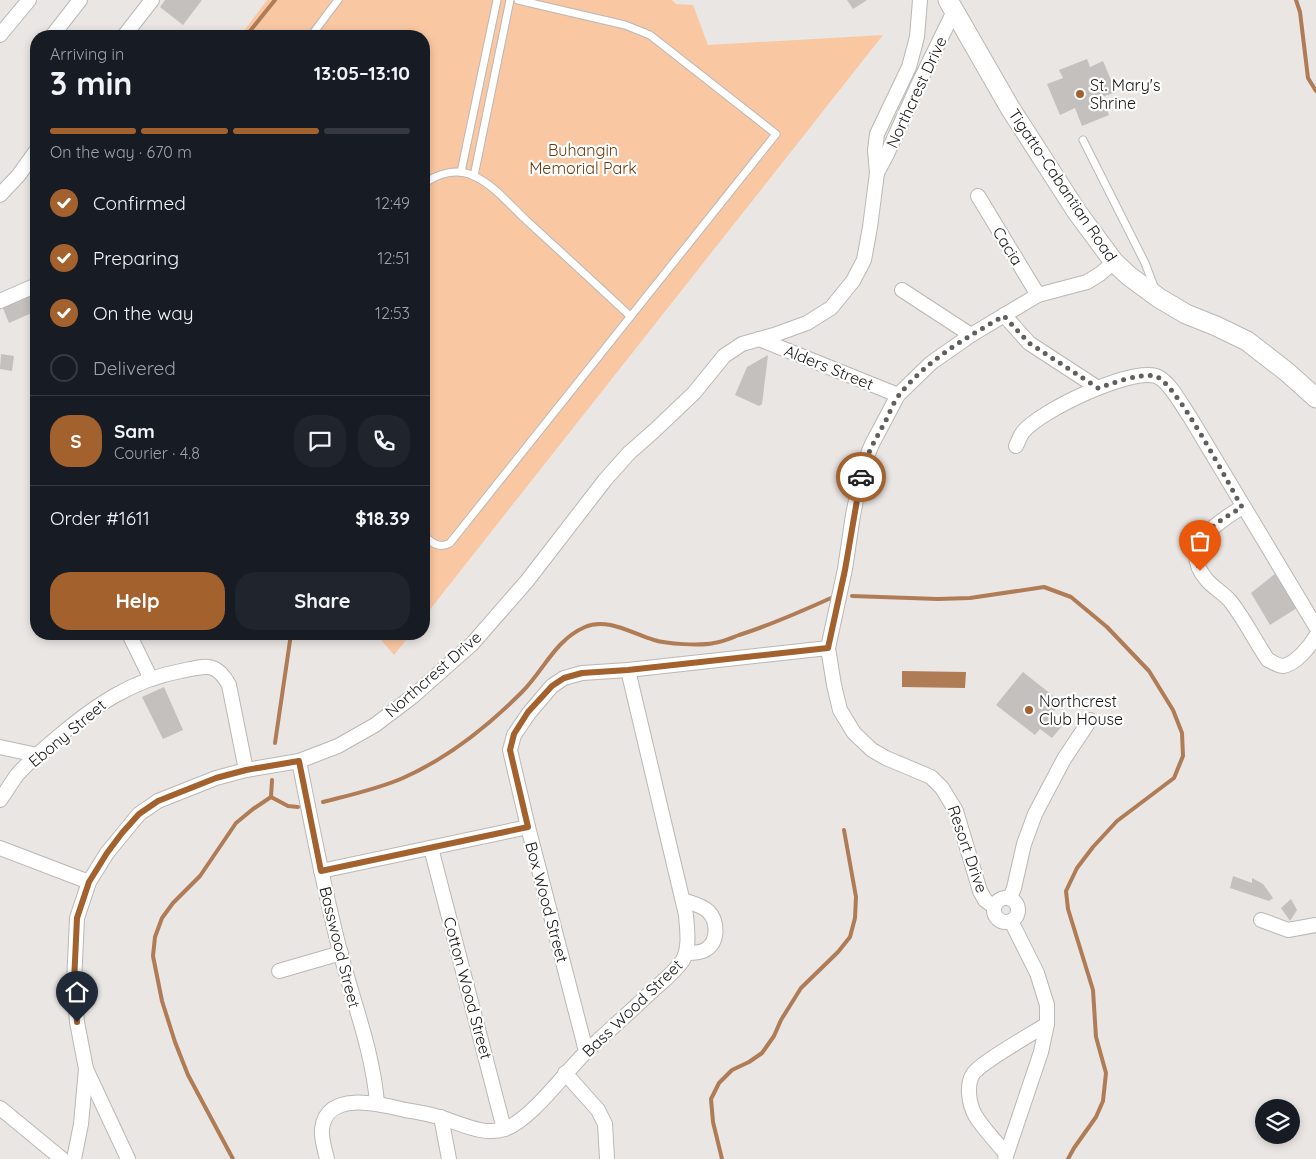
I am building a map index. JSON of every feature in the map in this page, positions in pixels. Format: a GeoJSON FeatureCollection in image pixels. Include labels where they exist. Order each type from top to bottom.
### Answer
{"type":"FeatureCollection","features":[{"type":"Feature","properties":{"kind":"street"},"geometry":{"type":"LineString","coordinates":[[0,35],[29,0]]}},
{"type":"Feature","properties":{"kind":"street"},"geometry":{"type":"LineString","coordinates":[[57,30],[80,0]]}},
{"type":"Feature","properties":{"kind":"street"},"geometry":{"type":"LineString","coordinates":[[129,30],[152,0]]}},
{"type":"Feature","properties":{"kind":"street","name":"Northcrest Drive"},"geometry":{"type":"LineString","coordinates":[[74,1159],[82,1124],[86,1069],[77,1022],[74,982],[77,918],[89,882],[107,853],[139,814],[166,798],[216,778],[246,770],[299,761],[338,746],[375,725],[412,697],[472,644],[527,581],[605,480],[629,454],[694,392],[724,356],[742,344],[807,323],[831,308],[853,281],[864,260],[877,173],[874,150],[877,134],[908,67],[917,37],[920,0]]}},
{"type":"Feature","properties":{"kind":"street","name":"Northcrest Drive"},"geometry":{"type":"LineString","coordinates":[[877,173],[918,85],[951,6]]}},
{"type":"Feature","properties":{"kind":"street","name":"Tigatto-Cabantian Road"},"geometry":{"type":"LineString","coordinates":[[951,6],[1010,108],[1077,212],[1114,262],[1158,298],[1186,314],[1247,341],[1287,372],[1316,398]]}},
{"type":"Feature","properties":{"kind":"street"},"geometry":{"type":"LineString","coordinates":[[903,78],[918,85]]}},
{"type":"Feature","properties":{"kind":"street"},"geometry":{"type":"LineString","coordinates":[[0,196],[30,159]]}},
{"type":"Feature","properties":{"kind":"street","name":"Cacia"},"geometry":{"type":"LineString","coordinates":[[978,196],[1038,295]]}},
{"type":"Feature","properties":{"kind":"street","name":"Resort Drive"},"geometry":{"type":"LineString","coordinates":[[994,906],[986,900],[980,891],[956,811],[942,788],[931,776],[886,758],[872,750],[854,733],[840,710],[828,648],[845,570],[863,466],[872,444],[898,395],[931,364],[971,335],[1038,295],[1087,282],[1114,262]]}},
{"type":"Feature","properties":{"kind":"street"},"geometry":{"type":"LineString","coordinates":[[0,301],[30,288]]}},
{"type":"Feature","properties":{"kind":"street"},"geometry":{"type":"LineString","coordinates":[[902,290],[971,335]]}},
{"type":"Feature","properties":{"kind":"street"},"geometry":{"type":"LineString","coordinates":[[1004,316],[1029,343],[1098,388]]}},
{"type":"Feature","properties":{"kind":"street","name":"Alders Street"},"geometry":{"type":"LineString","coordinates":[[759,339],[898,395]]}},
{"type":"Feature","properties":{"kind":"street"},"geometry":{"type":"LineString","coordinates":[[1016,446],[1023,433],[1045,414],[1098,388],[1131,378],[1153,376],[1163,381],[1190,417],[1316,628]]}},
{"type":"Feature","properties":{"kind":"street"},"geometry":{"type":"LineString","coordinates":[[1242,507],[1214,526],[1197,546],[1197,562],[1200,571],[1231,602],[1268,660],[1275,664],[1282,666],[1292,662],[1316,636]]}},
{"type":"Feature","properties":{"kind":"street"},"geometry":{"type":"LineString","coordinates":[[131,640],[151,680]]}},
{"type":"Feature","properties":{"kind":"street","name":"Box Wood Street"},"geometry":{"type":"LineString","coordinates":[[586,1051],[510,750],[514,734],[528,712],[552,686],[564,678],[582,673],[628,670],[828,648]]}},
{"type":"Feature","properties":{"kind":"street","name":"Ebony Street"},"geometry":{"type":"LineString","coordinates":[[0,800],[17,776],[36,755],[114,694],[168,673],[201,667],[212,668],[222,673],[229,685],[246,770]]}},
{"type":"Feature","properties":{"kind":"street","name":"Bass Wood Street"},"geometry":{"type":"LineString","coordinates":[[504,1129],[534,1108],[586,1051],[676,969],[686,953],[687,930],[682,900],[628,670]]}},
{"type":"Feature","properties":{"kind":"street","name":"Resort Drive"},"geometry":{"type":"LineString","coordinates":[[1010,898],[1024,844],[1035,814],[1064,759],[1090,720]]}},
{"type":"Feature","properties":{"kind":"street"},"geometry":{"type":"LineString","coordinates":[[0,747],[36,755]]}},
{"type":"Feature","properties":{"kind":"street","name":"Basswood Street"},"geometry":{"type":"LineString","coordinates":[[299,761],[321,871],[373,1070],[377,1103]]}},
{"type":"Feature","properties":{"kind":"street"},"geometry":{"type":"LineString","coordinates":[[321,871],[528,827]]}},
{"type":"Feature","properties":{"kind":"street"},"geometry":{"type":"LineString","coordinates":[[0,848],[89,882]]}},
{"type":"Feature","properties":{"kind":"street","name":"Cotton Wood Street"},"geometry":{"type":"LineString","coordinates":[[431,848],[504,1129]]}},
{"type":"Feature","properties":{"kind":"street"},"geometry":{"type":"LineString","coordinates":[[1010,898],[1016,903],[1018,910],[1016,917],[1011,921],[999,921],[994,914],[994,906],[1000,899],[1010,898]]}},
{"type":"Feature","properties":{"kind":"street"},"geometry":{"type":"LineString","coordinates":[[682,900],[702,906],[714,919],[716,928],[715,937],[705,950],[686,953]]}},
{"type":"Feature","properties":{"kind":"street"},"geometry":{"type":"LineString","coordinates":[[1261,920],[1288,930],[1316,925]]}},
{"type":"Feature","properties":{"kind":"street"},"geometry":{"type":"LineString","coordinates":[[1005,1157],[1041,1052],[1047,1024],[1046,1005],[1037,973],[1011,921]]}},
{"type":"Feature","properties":{"kind":"street"},"geometry":{"type":"LineString","coordinates":[[279,971],[341,953]]}},
{"type":"Feature","properties":{"kind":"street"},"geometry":{"type":"LineString","coordinates":[[1005,1157],[975,1114],[970,1100],[973,1074],[985,1064],[1047,1024]]}},
{"type":"Feature","properties":{"kind":"street"},"geometry":{"type":"LineString","coordinates":[[86,1069],[128,1159]]}},
{"type":"Feature","properties":{"kind":"street"},"geometry":{"type":"LineString","coordinates":[[565,1073],[598,1110],[605,1124],[607,1158]]}},
{"type":"Feature","properties":{"kind":"street"},"geometry":{"type":"LineString","coordinates":[[327,1159],[322,1130],[327,1114],[333,1108],[344,1104],[377,1103],[441,1117],[471,1128],[490,1131],[504,1129]]}},
{"type":"Feature","properties":{"kind":"street"},"geometry":{"type":"LineString","coordinates":[[0,1108],[62,1159]]}},
{"type":"Feature","properties":{"kind":"street"},"geometry":{"type":"LineString","coordinates":[[441,1117],[448,1159]]}},
{"type":"Feature","properties":{"kind":"lane"},"geometry":{"type":"LineString","coordinates":[[316,30],[338,0]]}},
{"type":"Feature","properties":{"kind":"lane"},"geometry":{"type":"LineString","coordinates":[[461,172],[497,0]]}},
{"type":"Feature","properties":{"kind":"lane"},"geometry":{"type":"LineString","coordinates":[[474,176],[510,0]]}},
{"type":"Feature","properties":{"kind":"lane"},"geometry":{"type":"LineString","coordinates":[[430,541],[440,546],[450,543],[776,134],[650,35],[625,25],[518,0]]}},
{"type":"Feature","properties":{"kind":"lane"},"geometry":{"type":"LineString","coordinates":[[485,57],[498,60]]}},
{"type":"Feature","properties":{"kind":"lane"},"geometry":{"type":"LineString","coordinates":[[474,111],[487,113]]}},
{"type":"Feature","properties":{"kind":"lane"},"geometry":{"type":"LineString","coordinates":[[1082,140],[1145,262],[1158,298]]}},
{"type":"Feature","properties":{"kind":"lane"},"geometry":{"type":"LineString","coordinates":[[430,180],[438,175],[449,172],[461,172],[474,176],[500,195],[630,316]]}},
{"type":"Feature","properties":{"kind":"green space","name":"Buhangin Memorial Park"},"geometry":{"type":"Polygon","coordinates":[[[267,0],[672,0],[676,4],[693,5],[708,45],[883,35],[430,609],[430,30],[244,30],[267,0]]]}},
{"type":"Feature","properties":{"kind":"green space"},"geometry":{"type":"Polygon","coordinates":[[[381,640],[406,640],[394,655],[381,640]]]}},
{"type":"Feature","properties":{"kind":"shaded area"},"geometry":{"type":"Polygon","coordinates":[[[902,671],[966,672],[965,688],[902,687],[902,671]]]}},
{"type":"Feature","properties":{"kind":"building"},"geometry":{"type":"Polygon","coordinates":[[[165,0],[202,0],[183,25],[160,7],[165,0]]]}},
{"type":"Feature","properties":{"kind":"building"},"geometry":{"type":"Polygon","coordinates":[[[847,0],[867,0],[853,9],[847,0]]]}},
{"type":"Feature","properties":{"kind":"building","name":"St. Mary's Shrine"},"geometry":{"type":"Polygon","coordinates":[[[1087,59],[1090,67],[1103,61],[1116,92],[1102,97],[1109,115],[1082,126],[1075,108],[1060,115],[1047,84],[1063,78],[1059,70],[1087,59]]]}},
{"type":"Feature","properties":{"kind":"building"},"geometry":{"type":"Polygon","coordinates":[[[30,295],[30,314],[9,323],[2,306],[30,295]]]}},
{"type":"Feature","properties":{"kind":"building"},"geometry":{"type":"Polygon","coordinates":[[[1,354],[14,356],[12,371],[0,369],[1,354]]]}},
{"type":"Feature","properties":{"kind":"building"},"geometry":{"type":"Polygon","coordinates":[[[768,355],[762,404],[759,406],[735,395],[747,367],[768,355]]]}},
{"type":"Feature","properties":{"kind":"building"},"geometry":{"type":"Polygon","coordinates":[[[1276,573],[1300,606],[1270,625],[1251,593],[1276,573]]]}},
{"type":"Feature","properties":{"kind":"building","name":"Northcrest Club House"},"geometry":{"type":"Polygon","coordinates":[[[1023,672],[1061,702],[1051,715],[1063,725],[1052,738],[1040,729],[1035,735],[996,705],[1023,672]]]}},
{"type":"Feature","properties":{"kind":"building"},"geometry":{"type":"Polygon","coordinates":[[[164,687],[183,730],[163,739],[142,697],[164,687]]]}},
{"type":"Feature","properties":{"kind":"building"},"geometry":{"type":"Polygon","coordinates":[[[1233,876],[1252,883],[1252,878],[1263,884],[1273,898],[1269,901],[1230,888],[1233,876]]]}},
{"type":"Feature","properties":{"kind":"building"},"geometry":{"type":"Polygon","coordinates":[[[1291,899],[1297,910],[1290,921],[1281,908],[1291,899]]]}},
{"type":"Feature","properties":{"kind":"waterway"},"geometry":{"type":"LineString","coordinates":[[251,30],[275,0]]}},
{"type":"Feature","properties":{"kind":"waterway"},"geometry":{"type":"LineString","coordinates":[[1296,0],[1300,12],[1308,78],[1316,91]]}},
{"type":"Feature","properties":{"kind":"waterway"},"geometry":{"type":"LineString","coordinates":[[852,596],[938,599],[970,598],[1044,587],[1071,597],[1107,627],[1149,671],[1173,710],[1182,733],[1183,756],[1174,778],[1117,821],[1077,868],[1066,891],[1068,909],[1093,990],[1096,1037],[1106,1073],[1103,1101],[1096,1117],[1068,1159]]}},
{"type":"Feature","properties":{"kind":"waterway"},"geometry":{"type":"LineString","coordinates":[[323,802],[403,778],[436,761],[466,741],[522,692],[558,647],[585,627],[593,624],[611,625],[660,641],[708,644],[724,641],[763,627],[831,598]]}},
{"type":"Feature","properties":{"kind":"waterway"},"geometry":{"type":"LineString","coordinates":[[275,743],[290,640]]}},
{"type":"Feature","properties":{"kind":"waterway"},"geometry":{"type":"LineString","coordinates":[[271,797],[272,780]]}},
{"type":"Feature","properties":{"kind":"waterway"},"geometry":{"type":"LineString","coordinates":[[271,797],[288,806],[298,807]]}},
{"type":"Feature","properties":{"kind":"waterway"},"geometry":{"type":"LineString","coordinates":[[233,1159],[188,1075],[162,1001],[153,956],[155,937],[162,918],[173,903],[200,876],[236,823],[271,797]]}},
{"type":"Feature","properties":{"kind":"waterway"},"geometry":{"type":"LineString","coordinates":[[722,1159],[713,1122],[711,1099],[719,1083],[732,1070],[762,1053],[774,1036],[781,1020],[801,988],[838,952],[850,937],[855,918],[856,897],[844,830]]}},
{"type":"Feature","properties":{"kind":"way so far"},"geometry":{"type":"LineString","coordinates":[[861,477],[863,466],[872,444],[898,395],[931,364],[971,335],[1004,316],[1029,343],[1098,388],[1131,378],[1153,376],[1163,381],[1175,394],[1242,507],[1214,526],[1197,546],[1197,562],[1200,571]]}},
{"type":"Feature","properties":{"kind":"place","name":"St. Mary's Shrine"},"geometry":{"type":"Point","coordinates":[1080,94]}},
{"type":"Feature","properties":{"kind":"place","name":"Northcrest Club House"},"geometry":{"type":"Point","coordinates":[1029,710]}},
{"type":"Feature","properties":{"kind":"route"},"geometry":{"type":"LineString","coordinates":[[77,1022],[74,982],[77,918],[89,882],[107,853],[139,814],[158,801],[216,778],[246,770],[299,761],[321,871],[528,827],[510,750],[514,734],[528,712],[552,686],[564,678],[582,673],[628,670],[828,648],[845,570],[861,477]]}}]}
